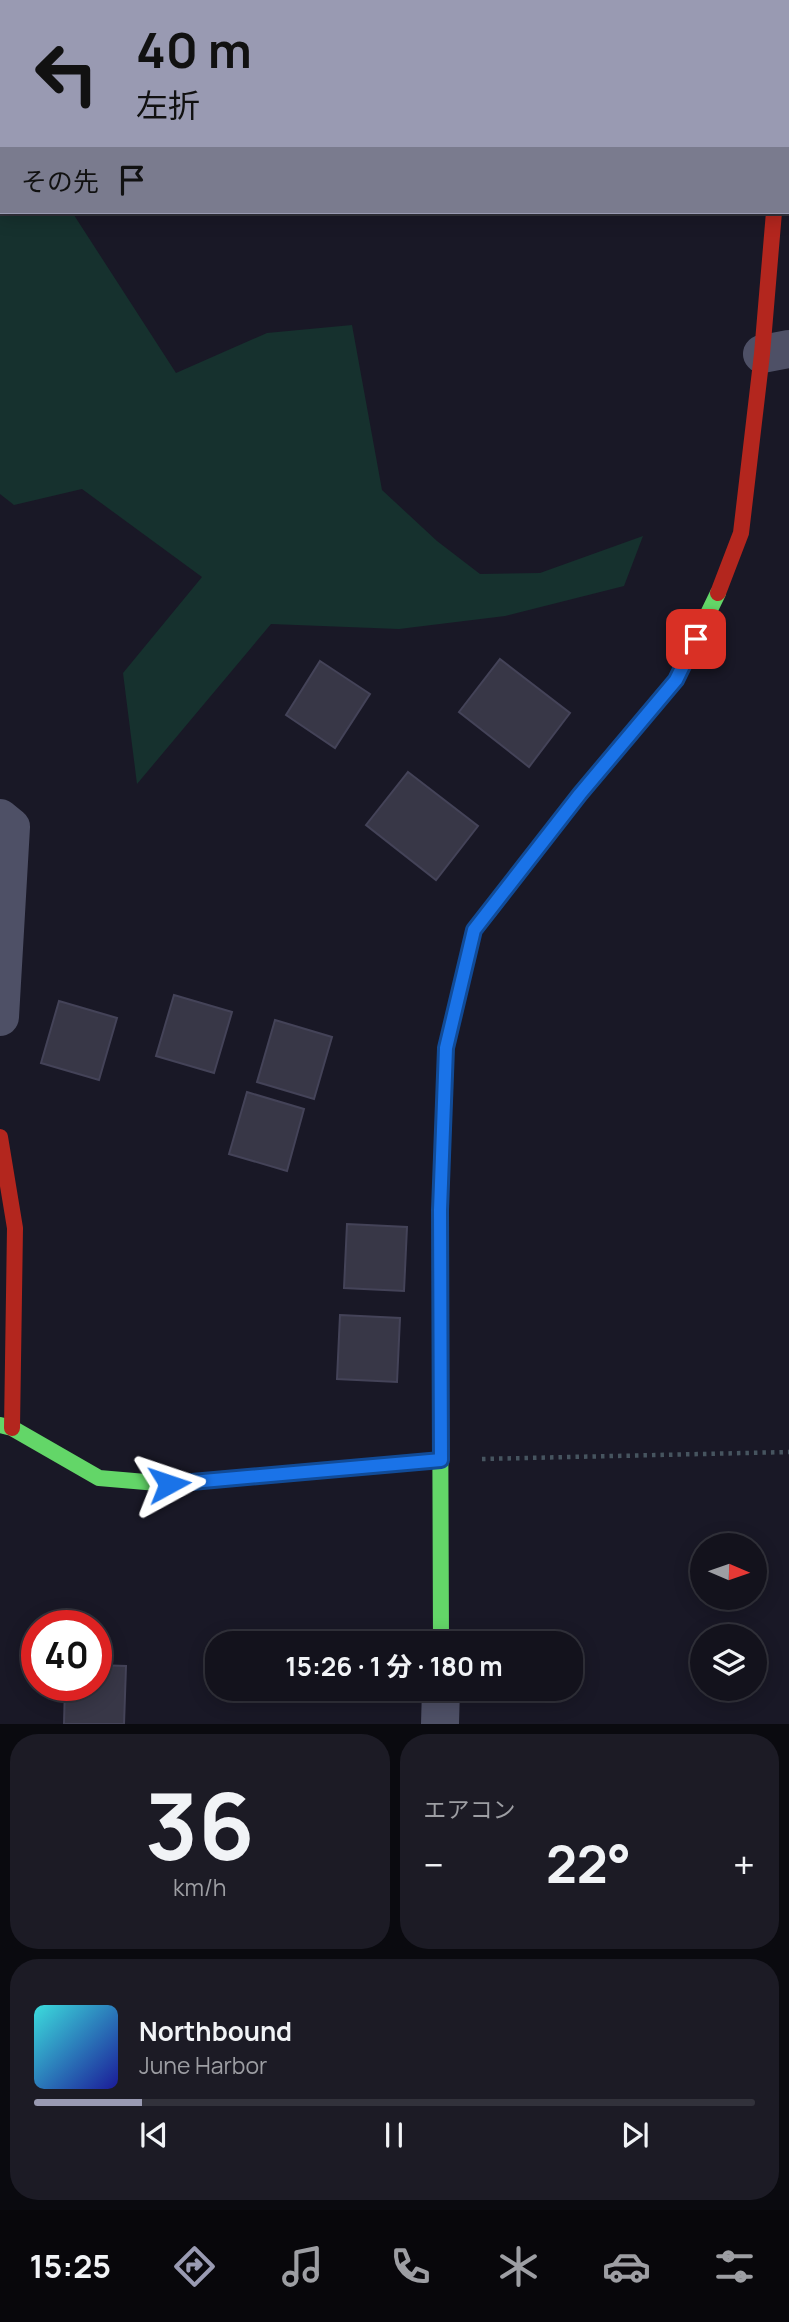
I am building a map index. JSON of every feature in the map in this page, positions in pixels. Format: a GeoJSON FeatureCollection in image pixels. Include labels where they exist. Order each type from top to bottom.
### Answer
{"type":"FeatureCollection","features":[{"type":"Feature","properties":{"kind":"street"},"geometry":{"type":"LineString","coordinates":[[441,1631],[440,1210],[446,1048],[474,930],[580,794],[676,680],[726,577],[741,533],[776,351],[774,214]]}},
{"type":"Feature","properties":{"kind":"street"},"geometry":{"type":"LineString","coordinates":[[0,818],[10,827],[0,1017]]}},
{"type":"Feature","properties":{"kind":"street"},"geometry":{"type":"LineString","coordinates":[[0,1137],[15,1228],[6,1426],[99,1478],[169,1484],[441,1460]]}},
{"type":"Feature","properties":{"kind":"street"},"geometry":{"type":"LineString","coordinates":[[440,1701],[440,1724]]}},
{"type":"Feature","properties":{"kind":"path"},"geometry":{"type":"LineString","coordinates":[[441,1460],[789,1452]]}},
{"type":"Feature","properties":{"kind":"green space"},"geometry":{"type":"Polygon","coordinates":[[[0,214],[73,214],[176,373],[267,333],[352,325],[382,490],[437,541],[480,574],[540,573],[643,536],[624,586],[505,616],[399,629],[271,624],[137,784],[123,673],[202,577],[82,489],[14,505],[0,494],[0,214]]]}},
{"type":"Feature","properties":{"kind":"building"},"geometry":{"type":"Polygon","coordinates":[[[500,659],[570,713],[529,767],[459,712],[500,659]]]}},
{"type":"Feature","properties":{"kind":"building"},"geometry":{"type":"Polygon","coordinates":[[[320,661],[370,694],[335,748],[286,715],[320,661]]]}},
{"type":"Feature","properties":{"kind":"building"},"geometry":{"type":"Polygon","coordinates":[[[408,772],[478,826],[436,880],[366,825],[408,772]]]}},
{"type":"Feature","properties":{"kind":"building"},"geometry":{"type":"Polygon","coordinates":[[[174,995],[232,1012],[214,1073],[156,1056],[174,995]]]}},
{"type":"Feature","properties":{"kind":"building"},"geometry":{"type":"Polygon","coordinates":[[[59,1001],[117,1018],[99,1080],[41,1063],[59,1001]]]}},
{"type":"Feature","properties":{"kind":"building"},"geometry":{"type":"Polygon","coordinates":[[[275,1020],[332,1037],[314,1099],[257,1082],[275,1020]]]}},
{"type":"Feature","properties":{"kind":"building"},"geometry":{"type":"Polygon","coordinates":[[[247,1092],[304,1109],[287,1171],[229,1154],[247,1092]]]}},
{"type":"Feature","properties":{"kind":"building"},"geometry":{"type":"Polygon","coordinates":[[[347,1224],[407,1227],[404,1291],[344,1288],[347,1224]]]}},
{"type":"Feature","properties":{"kind":"building"},"geometry":{"type":"Polygon","coordinates":[[[340,1315],[400,1318],[397,1382],[337,1379],[340,1315]]]}},
{"type":"Feature","properties":{"kind":"building"},"geometry":{"type":"Polygon","coordinates":[[[112,1666],[126,1666],[124,1724],[64,1724],[65,1701],[112,1701],[112,1666]]]}},
{"type":"Feature","properties":{"kind":"traffic: fast"},"geometry":{"type":"LineString","coordinates":[[490,910],[580,794],[676,680],[718,593]]}},
{"type":"Feature","properties":{"kind":"traffic: fast"},"geometry":{"type":"LineString","coordinates":[[440,1354],[441,1631]]}},
{"type":"Feature","properties":{"kind":"traffic: fast"},"geometry":{"type":"LineString","coordinates":[[0,1425],[12,1428],[99,1478],[169,1484],[328,1470]]}},
{"type":"Feature","properties":{"kind":"traffic: slow"},"geometry":{"type":"LineString","coordinates":[[328,1470],[441,1460]]}},
{"type":"Feature","properties":{"kind":"traffic: jam"},"geometry":{"type":"LineString","coordinates":[[718,593],[741,533],[762,354],[774,214]]}},
{"type":"Feature","properties":{"kind":"traffic: jam"},"geometry":{"type":"LineString","coordinates":[[440,1354],[440,1210],[446,1048],[474,930],[490,910]]}},
{"type":"Feature","properties":{"kind":"traffic: jam"},"geometry":{"type":"LineString","coordinates":[[0,1137],[15,1228],[12,1428]]}},
{"type":"Feature","properties":{"kind":"route"},"geometry":{"type":"LineString","coordinates":[[169,1484],[441,1460],[440,1210],[446,1048],[474,930],[580,794],[676,680],[696,639]]}}]}
